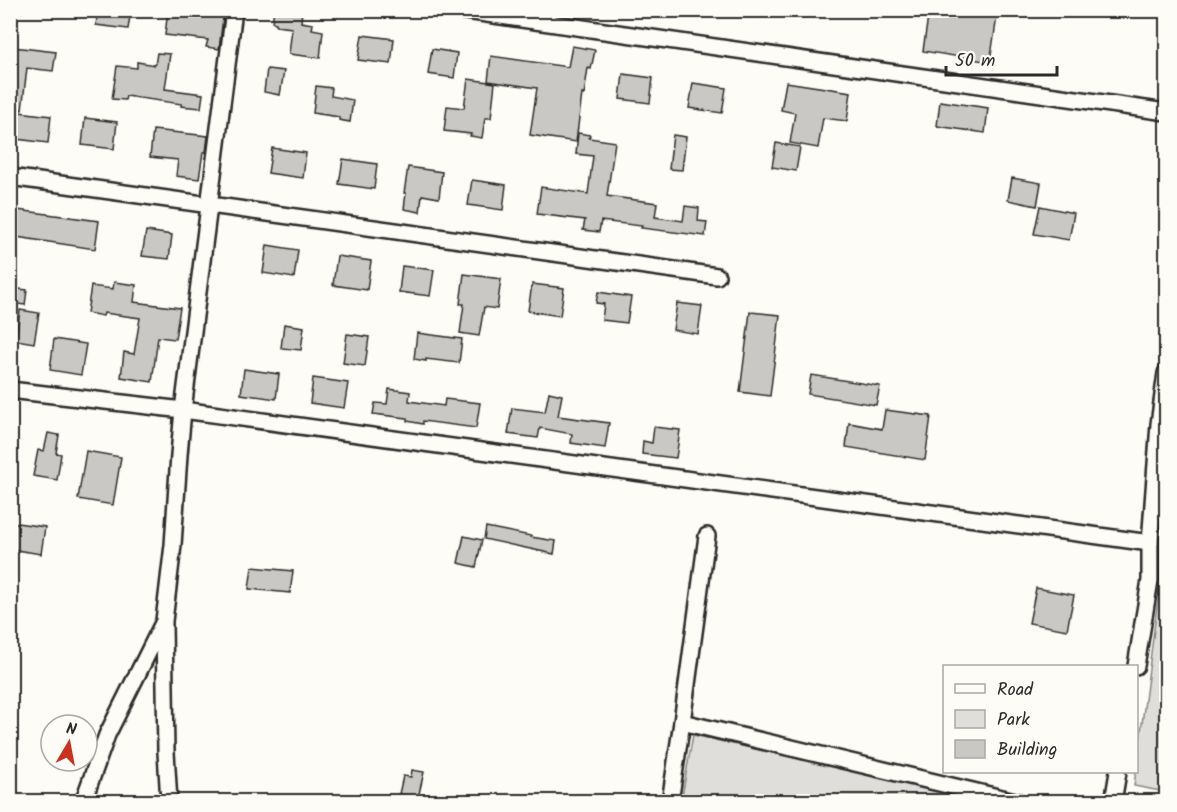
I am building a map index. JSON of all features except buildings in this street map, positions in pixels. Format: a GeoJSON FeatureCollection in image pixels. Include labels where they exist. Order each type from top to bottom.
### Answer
{"type":"FeatureCollection","features":[{"type":"Feature","properties":{"kind":"street"},"geometry":{"type":"LineString","coordinates":[[169,801],[164,621],[173,545],[183,410],[234,10]]}},
{"type":"Feature","properties":{"kind":"street"},"geometry":{"type":"LineString","coordinates":[[459,10],[1167,112]]}},
{"type":"Feature","properties":{"kind":"street"},"geometry":{"type":"LineString","coordinates":[[10,177],[717,276]]}},
{"type":"Feature","properties":{"kind":"street"},"geometry":{"type":"LineString","coordinates":[[1136,665],[1150,580],[1150,543],[1159,424],[1167,373]]}},
{"type":"Feature","properties":{"kind":"street"},"geometry":{"type":"LineString","coordinates":[[10,390],[183,410],[1150,543]]}},
{"type":"Feature","properties":{"kind":"street"},"geometry":{"type":"LineString","coordinates":[[670,801],[707,536]]}},
{"type":"Feature","properties":{"kind":"street"},"geometry":{"type":"LineString","coordinates":[[83,801],[107,735],[164,621]]}},
{"type":"Feature","properties":{"kind":"street"},"geometry":{"type":"LineString","coordinates":[[682,722],[1019,801]]}},
{"type":"Feature","properties":{"kind":"street"},"geometry":{"type":"LineString","coordinates":[[1113,801],[1118,773]]}},
{"type":"Feature","properties":{"kind":"green space"},"geometry":{"type":"Polygon","coordinates":[[[1166,536],[1166,792],[1134,786],[1136,773],[1138,773],[1138,755],[1166,536]]]}},
{"type":"Feature","properties":{"kind":"green space"},"geometry":{"type":"Polygon","coordinates":[[[693,735],[986,801],[681,802],[693,735]]]}}]}
